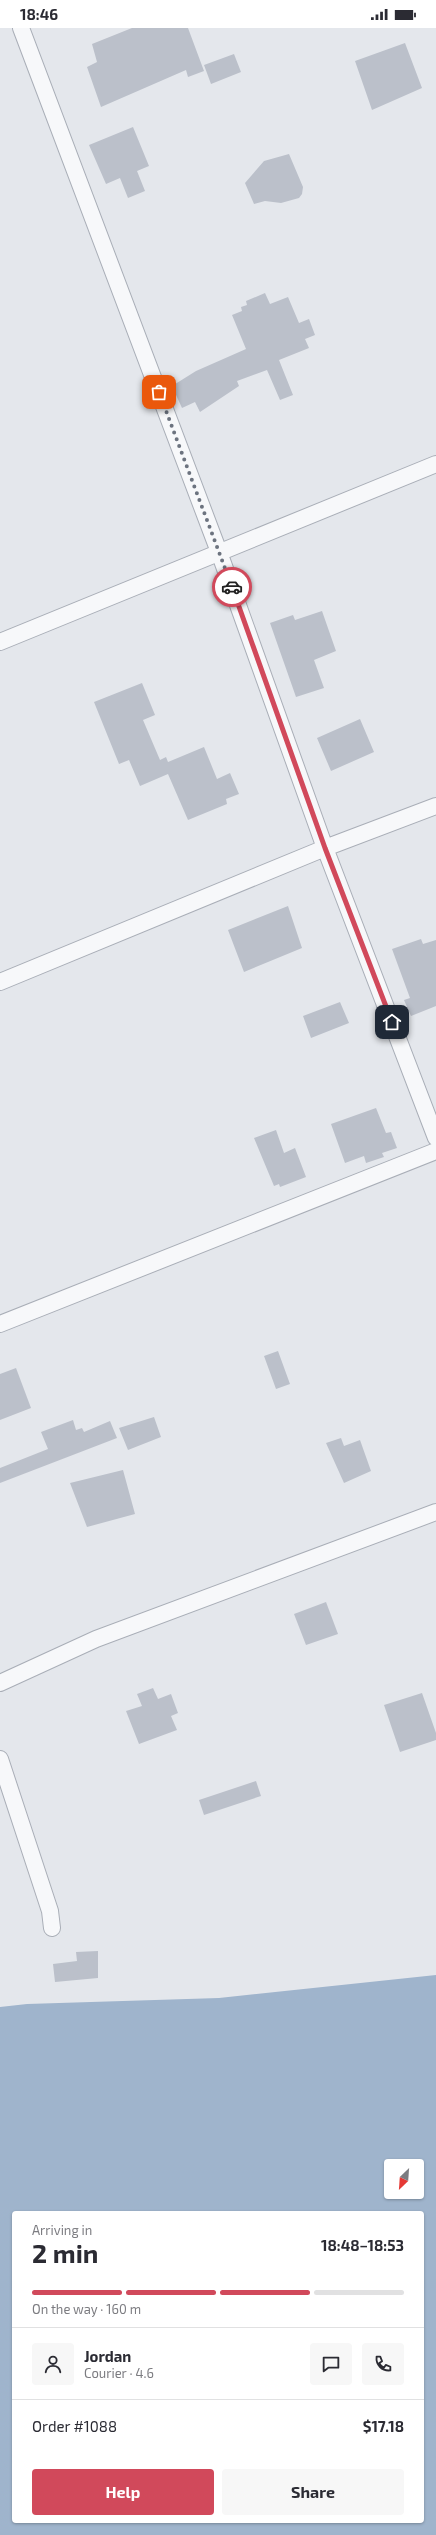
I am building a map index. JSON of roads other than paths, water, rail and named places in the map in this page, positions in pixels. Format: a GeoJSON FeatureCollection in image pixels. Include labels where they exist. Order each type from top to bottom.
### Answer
{"type":"FeatureCollection","features":[{"type":"Feature","properties":{"kind":"street"},"geometry":{"type":"LineString","coordinates":[[20,28],[219,552],[325,848],[436,1138]]}},
{"type":"Feature","properties":{"kind":"street"},"geometry":{"type":"LineString","coordinates":[[0,642],[436,464]]}},
{"type":"Feature","properties":{"kind":"street"},"geometry":{"type":"LineString","coordinates":[[0,982],[325,848],[436,806]]}},
{"type":"Feature","properties":{"kind":"street"},"geometry":{"type":"LineString","coordinates":[[0,1324],[436,1151]]}},
{"type":"Feature","properties":{"kind":"street"},"geometry":{"type":"LineString","coordinates":[[0,1682],[96,1639],[436,1512]]}},
{"type":"Feature","properties":{"kind":"street"},"geometry":{"type":"LineString","coordinates":[[0,1759],[50,1911],[52,1928]]}},
{"type":"Feature","properties":{"kind":"water"},"geometry":{"type":"Polygon","coordinates":[[[436,1975],[436,2535],[0,2535],[0,2007],[27,2004],[219,1998],[436,1975]]]}}]}
